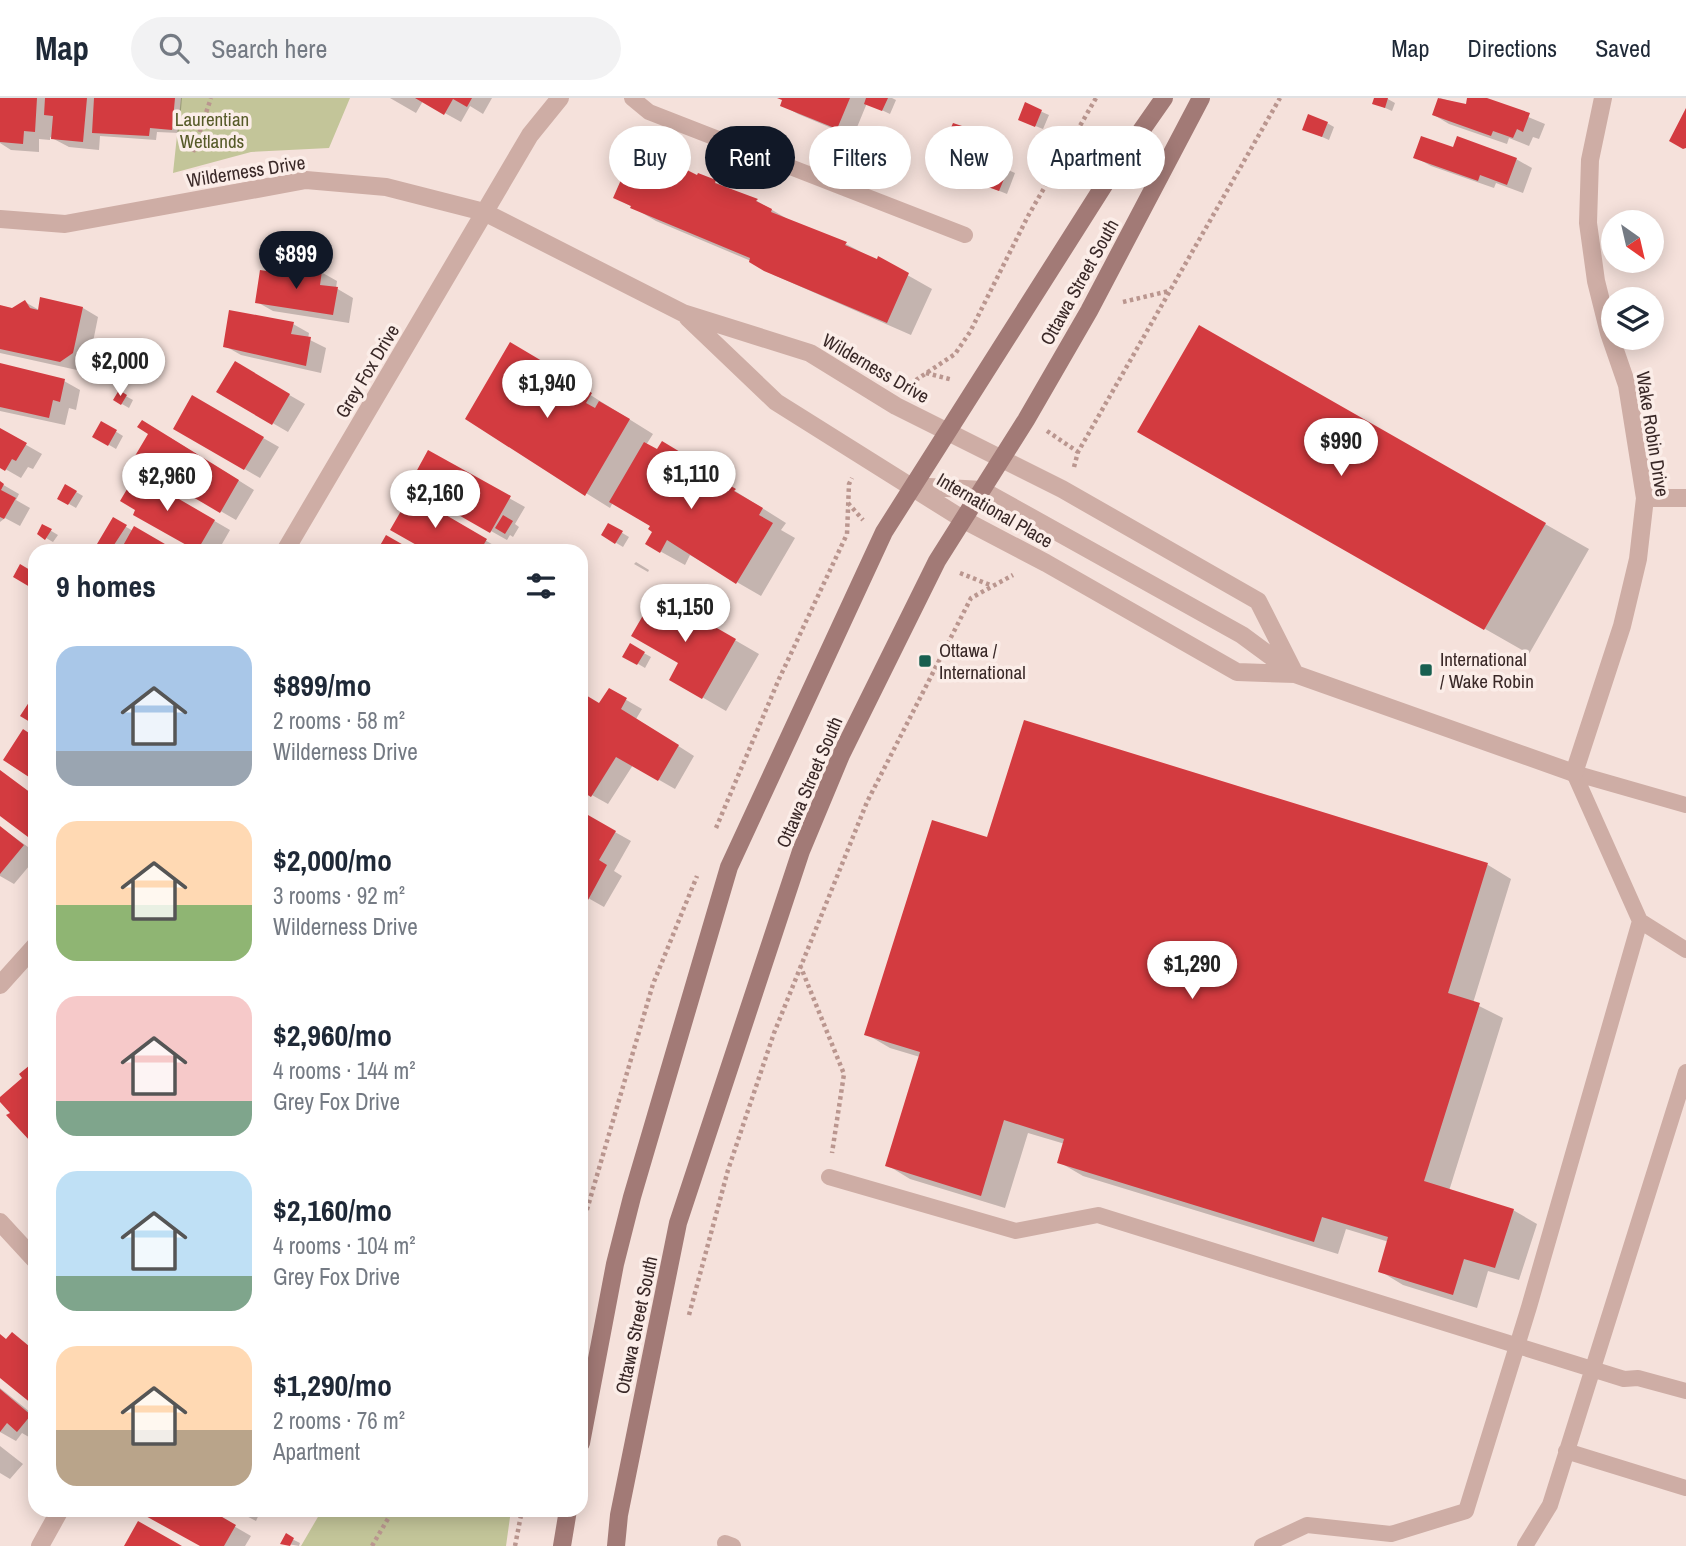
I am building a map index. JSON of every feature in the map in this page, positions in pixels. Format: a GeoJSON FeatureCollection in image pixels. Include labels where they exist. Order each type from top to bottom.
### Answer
{"type":"FeatureCollection","features":[{"type":"Feature","properties":{"kind":"main road","name":"Ottawa Street South"},"geometry":{"type":"LineString","coordinates":[[588,1406],[615,1264],[729,867],[884,532],[1113,172],[1164,98]]}},
{"type":"Feature","properties":{"kind":"main road","name":"Ottawa Street South"},"geometry":{"type":"LineString","coordinates":[[616,1546],[618,1515],[678,1223],[801,851],[841,755],[937,561],[1001,461],[1089,312],[1201,98]]}},
{"type":"Feature","properties":{"kind":"main road"},"geometry":{"type":"LineString","coordinates":[[562,1546],[567,1517]]}},
{"type":"Feature","properties":{"kind":"street","name":"Grey Fox Drive"},"geometry":{"type":"LineString","coordinates":[[289,544],[530,135],[560,98]]}},
{"type":"Feature","properties":{"kind":"street","name":"Wake Robin Drive"},"geometry":{"type":"LineString","coordinates":[[1573,773],[1622,626],[1638,559],[1645,498],[1627,385],[1609,333],[1596,281],[1588,223],[1590,160],[1603,98]]}},
{"type":"Feature","properties":{"kind":"street","name":"Wilderness Drive"},"geometry":{"type":"LineString","coordinates":[[0,219],[65,224],[306,180],[386,187],[484,212],[683,313],[810,353],[1001,461]]}},
{"type":"Feature","properties":{"kind":"street","name":"Wilderness Drive"},"geometry":{"type":"LineString","coordinates":[[683,313],[776,402],[912,486]]}},
{"type":"Feature","properties":{"kind":"street"},"geometry":{"type":"LineString","coordinates":[[1001,461],[1062,489],[1258,601],[1295,674]]}},
{"type":"Feature","properties":{"kind":"street","name":"International Place"},"geometry":{"type":"LineString","coordinates":[[912,486],[982,490],[1242,635],[1295,674],[1573,773]]}},
{"type":"Feature","properties":{"kind":"street","name":"International Place"},"geometry":{"type":"LineString","coordinates":[[912,486],[964,520],[1046,563],[1237,672],[1295,674]]}},
{"type":"Feature","properties":{"kind":"street"},"geometry":{"type":"LineString","coordinates":[[1645,498],[1686,498]]}},
{"type":"Feature","properties":{"kind":"street"},"geometry":{"type":"LineString","coordinates":[[0,985],[28,954]]}},
{"type":"Feature","properties":{"kind":"street"},"geometry":{"type":"LineString","coordinates":[[0,1222],[28,1252]]}},
{"type":"Feature","properties":{"kind":"street"},"geometry":{"type":"LineString","coordinates":[[40,1546],[56,1517]]}},
{"type":"Feature","properties":{"kind":"lane"},"geometry":{"type":"LineString","coordinates":[[632,98],[649,112],[965,235]]}},
{"type":"Feature","properties":{"kind":"lane"},"geometry":{"type":"LineString","coordinates":[[1573,773],[1686,805]]}},
{"type":"Feature","properties":{"kind":"lane"},"geometry":{"type":"LineString","coordinates":[[1573,773],[1640,921],[1686,950]]}},
{"type":"Feature","properties":{"kind":"lane"},"geometry":{"type":"LineString","coordinates":[[1262,1546],[1307,1525],[1391,1534],[1466,1511],[1517,1346],[1640,921]]}},
{"type":"Feature","properties":{"kind":"lane"},"geometry":{"type":"LineString","coordinates":[[1525,1546],[1550,1505],[1686,1072]]}},
{"type":"Feature","properties":{"kind":"lane"},"geometry":{"type":"LineString","coordinates":[[829,1177],[1016,1231],[1098,1214],[1592,1369],[1686,1391]]}},
{"type":"Feature","properties":{"kind":"lane"},"geometry":{"type":"LineString","coordinates":[[1566,1451],[1686,1488]]}},
{"type":"Feature","properties":{"kind":"path"},"geometry":{"type":"LineString","coordinates":[[193,152],[211,98]]}},
{"type":"Feature","properties":{"kind":"path"},"geometry":{"type":"LineString","coordinates":[[908,385],[955,354],[971,332],[1028,216],[1096,98]]}},
{"type":"Feature","properties":{"kind":"path"},"geometry":{"type":"LineString","coordinates":[[1075,465],[1078,452],[1280,98]]}},
{"type":"Feature","properties":{"kind":"path"},"geometry":{"type":"LineString","coordinates":[[1089,312],[1169,291]]}},
{"type":"Feature","properties":{"kind":"path"},"geometry":{"type":"LineString","coordinates":[[926,373],[948,377]]}},
{"type":"Feature","properties":{"kind":"path"},"geometry":{"type":"LineString","coordinates":[[1065,442],[1078,452]]}},
{"type":"Feature","properties":{"kind":"path"},"geometry":{"type":"LineString","coordinates":[[847,502],[863,521]]}},
{"type":"Feature","properties":{"kind":"path"},"geometry":{"type":"LineString","coordinates":[[686,1328],[728,1170],[800,964],[867,802],[971,598],[1013,576]]}},
{"type":"Feature","properties":{"kind":"path"},"geometry":{"type":"LineString","coordinates":[[975,581],[991,586]]}},
{"type":"Feature","properties":{"kind":"path"},"geometry":{"type":"LineString","coordinates":[[800,964],[844,1074],[829,1177]]}},
{"type":"Feature","properties":{"kind":"path"},"geometry":{"type":"LineString","coordinates":[[372,1546],[389,1517]]}},
{"type":"Feature","properties":{"kind":"path"},"geometry":{"type":"LineString","coordinates":[[515,1546],[521,1517]]}},
{"type":"Feature","properties":{"kind":"green space","name":"Laurentian Wetlands"},"geometry":{"type":"Polygon","coordinates":[[[181,98],[350,98],[329,148],[251,152],[173,173],[181,98]]]}},
{"type":"Feature","properties":{"kind":"green space"},"geometry":{"type":"Polygon","coordinates":[[[318,1517],[510,1517],[506,1546],[301,1546],[318,1517]]]}},
{"type":"Feature","properties":{"kind":"building"},"geometry":{"type":"Polygon","coordinates":[[[0,98],[37,98],[35,132],[24,131],[23,144],[0,142],[0,98]]]}},
{"type":"Feature","properties":{"kind":"building"},"geometry":{"type":"Polygon","coordinates":[[[45,98],[87,98],[83,142],[51,139],[53,116],[44,115],[45,98]]]}},
{"type":"Feature","properties":{"kind":"building"},"geometry":{"type":"Polygon","coordinates":[[[94,98],[175,98],[172,130],[150,128],[149,136],[92,133],[94,98]]]}},
{"type":"Feature","properties":{"kind":"building"},"geometry":{"type":"Polygon","coordinates":[[[415,98],[472,98],[467,107],[453,99],[444,115],[415,98]]]}},
{"type":"Feature","properties":{"kind":"building"},"geometry":{"type":"Polygon","coordinates":[[[777,98],[850,98],[838,126],[830,126],[780,106],[782,100],[777,98]]]}},
{"type":"Feature","properties":{"kind":"building"},"geometry":{"type":"Polygon","coordinates":[[[866,98],[888,98],[882,111],[864,104],[866,98]]]}},
{"type":"Feature","properties":{"kind":"building"},"geometry":{"type":"Polygon","coordinates":[[[1374,98],[1388,98],[1385,108],[1372,104],[1374,98]]]}},
{"type":"Feature","properties":{"kind":"building"},"geometry":{"type":"Polygon","coordinates":[[[1438,98],[1466,104],[1467,98],[1487,98],[1530,113],[1523,132],[1517,129],[1513,138],[1493,131],[1491,136],[1432,115],[1438,98]]]}},
{"type":"Feature","properties":{"kind":"building"},"geometry":{"type":"Polygon","coordinates":[[[1025,102],[1042,110],[1035,126],[1018,120],[1025,102]]]}},
{"type":"Feature","properties":{"kind":"building"},"geometry":{"type":"Polygon","coordinates":[[[1686,108],[1686,148],[1683,149],[1669,141],[1686,108]]]}},
{"type":"Feature","properties":{"kind":"building"},"geometry":{"type":"Polygon","coordinates":[[[1308,114],[1328,122],[1322,137],[1302,130],[1308,114]]]}},
{"type":"Feature","properties":{"kind":"building"},"geometry":{"type":"Polygon","coordinates":[[[1421,136],[1453,147],[1457,136],[1517,158],[1507,185],[1480,175],[1478,181],[1413,158],[1421,136]]]}},
{"type":"Feature","properties":{"kind":"building"},"geometry":{"type":"Polygon","coordinates":[[[691,172],[697,175],[698,173],[705,176],[705,189],[731,189],[758,199],[756,201],[772,209],[771,212],[847,242],[845,245],[877,259],[878,256],[909,273],[887,323],[764,271],[749,262],[750,258],[630,208],[631,206],[613,198],[617,189],[691,189],[691,172]]]}},
{"type":"Feature","properties":{"kind":"building"},"geometry":{"type":"Polygon","coordinates":[[[295,267],[322,271],[320,285],[338,287],[333,315],[255,303],[260,270],[294,275],[295,267]]]}},
{"type":"Feature","properties":{"kind":"building"},"geometry":{"type":"Polygon","coordinates":[[[40,297],[83,307],[73,353],[60,362],[0,349],[0,305],[12,308],[25,300],[30,308],[38,310],[40,297]]]}},
{"type":"Feature","properties":{"kind":"building"},"geometry":{"type":"Polygon","coordinates":[[[229,310],[294,322],[291,334],[311,337],[306,366],[223,347],[229,310]]]}},
{"type":"Feature","properties":{"kind":"building"},"geometry":{"type":"Polygon","coordinates":[[[1199,325],[1546,523],[1484,630],[1137,432],[1199,325]]]}},
{"type":"Feature","properties":{"kind":"building"},"geometry":{"type":"Polygon","coordinates":[[[510,342],[542,361],[537,368],[557,383],[561,375],[592,393],[586,403],[595,408],[599,401],[630,419],[585,496],[465,419],[510,342]]]}},
{"type":"Feature","properties":{"kind":"building"},"geometry":{"type":"Polygon","coordinates":[[[235,361],[290,394],[272,425],[216,392],[235,361]]]}},
{"type":"Feature","properties":{"kind":"building"},"geometry":{"type":"Polygon","coordinates":[[[0,363],[65,379],[60,402],[53,400],[49,418],[0,407],[0,363]]]}},
{"type":"Feature","properties":{"kind":"building"},"geometry":{"type":"Polygon","coordinates":[[[119,390],[127,395],[121,405],[113,400],[119,390]]]}},
{"type":"Feature","properties":{"kind":"building"},"geometry":{"type":"Polygon","coordinates":[[[192,395],[264,437],[244,470],[173,429],[192,395]]]}},
{"type":"Feature","properties":{"kind":"building"},"geometry":{"type":"Polygon","coordinates":[[[142,420],[239,480],[220,513],[132,461],[148,434],[137,427],[142,420]]]}},
{"type":"Feature","properties":{"kind":"building"},"geometry":{"type":"Polygon","coordinates":[[[101,421],[117,430],[108,446],[92,437],[101,421]]]}},
{"type":"Feature","properties":{"kind":"building"},"geometry":{"type":"Polygon","coordinates":[[[0,428],[27,443],[16,461],[12,459],[5,471],[0,468],[0,428]]]}},
{"type":"Feature","properties":{"kind":"building"},"geometry":{"type":"Polygon","coordinates":[[[662,441],[695,461],[689,472],[697,476],[702,469],[736,489],[734,491],[763,508],[759,515],[773,523],[736,584],[667,540],[660,553],[645,544],[652,532],[648,529],[650,526],[609,502],[644,442],[657,449],[662,441]]]}},
{"type":"Feature","properties":{"kind":"building"},"geometry":{"type":"Polygon","coordinates":[[[428,450],[511,496],[490,533],[413,489],[421,475],[416,472],[428,450]]]}},
{"type":"Feature","properties":{"kind":"building"},"geometry":{"type":"Polygon","coordinates":[[[136,474],[215,520],[201,544],[185,544],[133,515],[135,510],[120,501],[136,474]]]}},
{"type":"Feature","properties":{"kind":"building"},"geometry":{"type":"Polygon","coordinates":[[[0,481],[4,484],[1,490],[16,498],[4,519],[0,517],[0,481]]]}},
{"type":"Feature","properties":{"kind":"building"},"geometry":{"type":"Polygon","coordinates":[[[65,484],[77,491],[68,505],[57,499],[65,484]]]}},
{"type":"Feature","properties":{"kind":"building"},"geometry":{"type":"Polygon","coordinates":[[[415,497],[487,539],[484,544],[415,544],[390,530],[405,504],[410,507],[415,497]]]}},
{"type":"Feature","properties":{"kind":"building"},"geometry":{"type":"Polygon","coordinates":[[[503,515],[513,521],[505,534],[495,528],[503,515]]]}},
{"type":"Feature","properties":{"kind":"building"},"geometry":{"type":"Polygon","coordinates":[[[113,517],[127,525],[115,544],[97,544],[113,517]]]}},
{"type":"Feature","properties":{"kind":"building"},"geometry":{"type":"Polygon","coordinates":[[[608,523],[623,531],[615,544],[601,535],[608,523]]]}},
{"type":"Feature","properties":{"kind":"building"},"geometry":{"type":"Polygon","coordinates":[[[42,524],[52,529],[45,540],[37,534],[42,524]]]}},
{"type":"Feature","properties":{"kind":"building"},"geometry":{"type":"Polygon","coordinates":[[[134,526],[165,544],[124,544],[134,526]]]}},
{"type":"Feature","properties":{"kind":"building"},"geometry":{"type":"Polygon","coordinates":[[[386,535],[402,544],[381,544],[386,535]]]}},
{"type":"Feature","properties":{"kind":"building"},"geometry":{"type":"Polygon","coordinates":[[[20,564],[28,569],[28,586],[13,577],[20,564]]]}},
{"type":"Feature","properties":{"kind":"building"},"geometry":{"type":"Polygon","coordinates":[[[656,593],[736,639],[702,699],[669,680],[678,663],[631,636],[656,593]]]}},
{"type":"Feature","properties":{"kind":"building"},"geometry":{"type":"Polygon","coordinates":[[[630,643],[645,652],[637,665],[622,657],[630,643]]]}},
{"type":"Feature","properties":{"kind":"building"},"geometry":{"type":"Polygon","coordinates":[[[609,688],[627,698],[621,709],[679,745],[658,781],[616,757],[591,797],[588,795],[588,696],[599,703],[609,688]]]}},
{"type":"Feature","properties":{"kind":"building"},"geometry":{"type":"Polygon","coordinates":[[[28,704],[28,721],[20,716],[28,704]]]}},
{"type":"Feature","properties":{"kind":"building"},"geometry":{"type":"Polygon","coordinates":[[[1024,720],[1488,863],[1448,993],[1480,1003],[1424,1181],[1514,1209],[1495,1268],[1464,1259],[1453,1295],[1378,1272],[1388,1237],[1322,1217],[1314,1242],[1057,1163],[1064,1139],[1004,1120],[981,1196],[885,1166],[920,1052],[864,1035],[932,820],[987,837],[1024,720]]]}},
{"type":"Feature","properties":{"kind":"building"},"geometry":{"type":"Polygon","coordinates":[[[23,729],[28,732],[28,776],[3,760],[23,729]]]}},
{"type":"Feature","properties":{"kind":"building"},"geometry":{"type":"Polygon","coordinates":[[[0,770],[28,791],[28,837],[0,816],[0,770]]]}},
{"type":"Feature","properties":{"kind":"building"},"geometry":{"type":"Polygon","coordinates":[[[588,815],[616,831],[599,860],[607,865],[588,900],[588,815]]]}},
{"type":"Feature","properties":{"kind":"building"},"geometry":{"type":"Polygon","coordinates":[[[0,826],[24,845],[0,874],[0,826]]]}},
{"type":"Feature","properties":{"kind":"building"},"geometry":{"type":"Polygon","coordinates":[[[28,1067],[28,1139],[6,1115],[10,1113],[0,1102],[0,1097],[22,1078],[19,1074],[28,1067]]]}},
{"type":"Feature","properties":{"kind":"building"},"geometry":{"type":"Polygon","coordinates":[[[12,1332],[28,1345],[28,1401],[0,1378],[0,1334],[6,1339],[12,1332]]]}},
{"type":"Feature","properties":{"kind":"building"},"geometry":{"type":"Polygon","coordinates":[[[0,1389],[28,1412],[28,1419],[17,1432],[7,1423],[0,1432],[0,1389]]]}},
{"type":"Feature","properties":{"kind":"building"},"geometry":{"type":"Polygon","coordinates":[[[147,1517],[222,1517],[236,1525],[224,1546],[200,1546],[147,1517]]]}},
{"type":"Feature","properties":{"kind":"building"},"geometry":{"type":"Polygon","coordinates":[[[138,1521],[182,1546],[124,1546],[138,1521]]]}},
{"type":"Feature","properties":{"kind":"building"},"geometry":{"type":"Polygon","coordinates":[[[286,1533],[294,1538],[290,1546],[280,1544],[286,1533]]]}},
{"type":"Feature","properties":{"kind":"place","name":"Ottawa / International"},"geometry":{"type":"Point","coordinates":[925,661]}},
{"type":"Feature","properties":{"kind":"place","name":"International / Wake Robin"},"geometry":{"type":"Point","coordinates":[1426,670]}}]}
